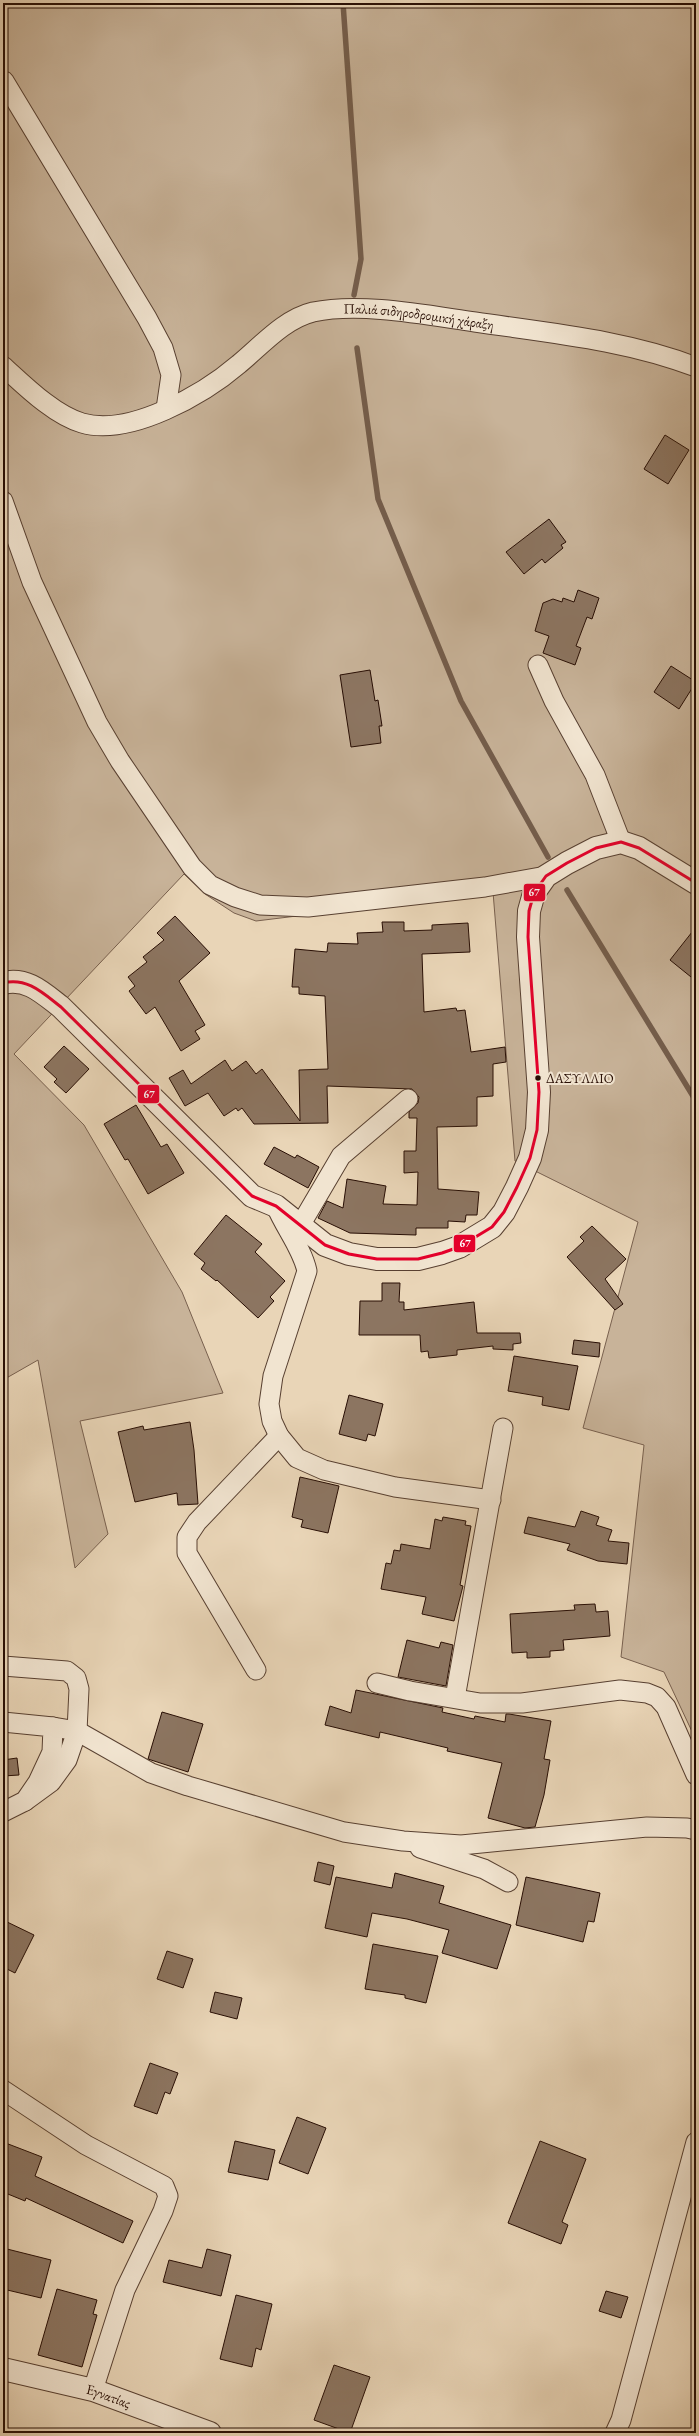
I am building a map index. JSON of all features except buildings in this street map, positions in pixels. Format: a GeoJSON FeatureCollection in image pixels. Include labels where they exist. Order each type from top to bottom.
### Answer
{"type":"FeatureCollection","features":[{"type":"Feature","properties":{"kind":"street"},"geometry":{"type":"LineString","coordinates":[[4,81],[154,330],[171,375],[166,409]]}},
{"type":"Feature","properties":{"kind":"street","name":"Παλιά σιδηροδρομική χάραξη"},"geometry":{"type":"LineString","coordinates":[[3,366],[62,414],[82,423],[118,425],[166,409],[193,397],[219,381],[270,337],[292,321],[312,312],[385,310],[612,343],[659,353],[696,367]]}},
{"type":"Feature","properties":{"kind":"street"},"geometry":{"type":"LineString","coordinates":[[3,501],[32,582],[97,722],[120,761],[192,868],[210,885],[235,897],[260,905],[308,906],[485,887],[546,876],[583,854],[609,843],[620,842],[639,848],[696,883]]}},
{"type":"Feature","properties":{"kind":"street"},"geometry":{"type":"LineString","coordinates":[[538,664],[554,700],[595,774],[620,842]]}},
{"type":"Feature","properties":{"kind":"street"},"geometry":{"type":"LineString","coordinates":[[3,983],[23,981],[41,991],[61,1007],[252,1196],[276,1206],[301,1224],[325,1245],[350,1254],[377,1259],[404,1260],[430,1256],[459,1247],[492,1227],[504,1212],[530,1158],[537,1130],[539,1092],[528,937],[529,911],[534,893],[546,876]]}},
{"type":"Feature","properties":{"kind":"street"},"geometry":{"type":"LineString","coordinates":[[301,1224],[341,1156],[408,1098]]}},
{"type":"Feature","properties":{"kind":"street"},"geometry":{"type":"LineString","coordinates":[[276,1206],[283,1224],[304,1259],[307,1271],[273,1376],[269,1404],[272,1421],[279,1436],[297,1458],[324,1470],[395,1487],[490,1500]]}},
{"type":"Feature","properties":{"kind":"street"},"geometry":{"type":"LineString","coordinates":[[455,1698],[503,1428]]}},
{"type":"Feature","properties":{"kind":"street"},"geometry":{"type":"LineString","coordinates":[[256,1670],[187,1553],[188,1537],[197,1522],[279,1436]]}},
{"type":"Feature","properties":{"kind":"street"},"geometry":{"type":"LineString","coordinates":[[3,1666],[67,1671],[76,1678],[79,1689],[77,1731],[67,1760],[51,1782],[25,1801],[3,1812]]}},
{"type":"Feature","properties":{"kind":"street"},"geometry":{"type":"LineString","coordinates":[[377,1683],[410,1691],[480,1703],[522,1703],[620,1690],[647,1693],[658,1697],[666,1707],[696,1775]]}},
{"type":"Feature","properties":{"kind":"street"},"geometry":{"type":"LineString","coordinates":[[3,1722],[77,1731],[151,1773],[188,1786],[344,1832],[403,1841],[461,1845],[647,1827],[687,1828],[696,1830]]}},
{"type":"Feature","properties":{"kind":"street"},"geometry":{"type":"LineString","coordinates":[[25,1801],[38,1782],[52,1752],[53,1727]]}},
{"type":"Feature","properties":{"kind":"street"},"geometry":{"type":"LineString","coordinates":[[403,1841],[439,1856],[484,1869],[508,1882]]}},
{"type":"Feature","properties":{"kind":"street"},"geometry":{"type":"LineString","coordinates":[[3,2090],[86,2145],[164,2186],[168,2196],[163,2211],[125,2290],[93,2390]]}},
{"type":"Feature","properties":{"kind":"street"},"geometry":{"type":"LineString","coordinates":[[615,2433],[620,2420],[696,2142]]}},
{"type":"Feature","properties":{"kind":"street","name":"Εγνατίας"},"geometry":{"type":"LineString","coordinates":[[3,2370],[93,2390],[210,2433]]}},
{"type":"Feature","properties":{"kind":"shaded area"},"geometry":{"type":"Polygon","coordinates":[[[3,3],[696,3],[696,1740],[664,1672],[621,1657],[644,1445],[583,1428],[638,1222],[515,1161],[493,892],[256,921],[234,913],[205,894],[184,874],[14,1054],[84,1125],[182,1292],[223,1393],[80,1421],[108,1534],[75,1568],[38,1360],[3,1380],[3,3]]]}},
{"type":"Feature","properties":{"kind":"waterway"},"geometry":{"type":"LineString","coordinates":[[343,3],[361,259],[354,295]]}},
{"type":"Feature","properties":{"kind":"waterway"},"geometry":{"type":"LineString","coordinates":[[357,348],[378,499],[461,701],[548,857]]}},
{"type":"Feature","properties":{"kind":"waterway"},"geometry":{"type":"LineString","coordinates":[[567,890],[696,1101]]}},
{"type":"Feature","properties":{"kind":"transit line","name":"67"},"geometry":{"type":"LineString","coordinates":[[3,983],[20,982],[27,984],[41,992],[61,1007],[252,1196],[276,1206],[325,1245],[349,1254],[377,1259],[418,1259],[459,1247],[492,1227],[504,1212],[530,1158],[537,1130],[539,1092],[528,937],[529,911],[534,893],[546,876],[596,848],[621,842],[639,848],[696,883]]}},
{"type":"Feature","properties":{"kind":"place","name":"ΔΑΣΥΛΛΙΟ"},"geometry":{"type":"Point","coordinates":[538,1078]}}]}
